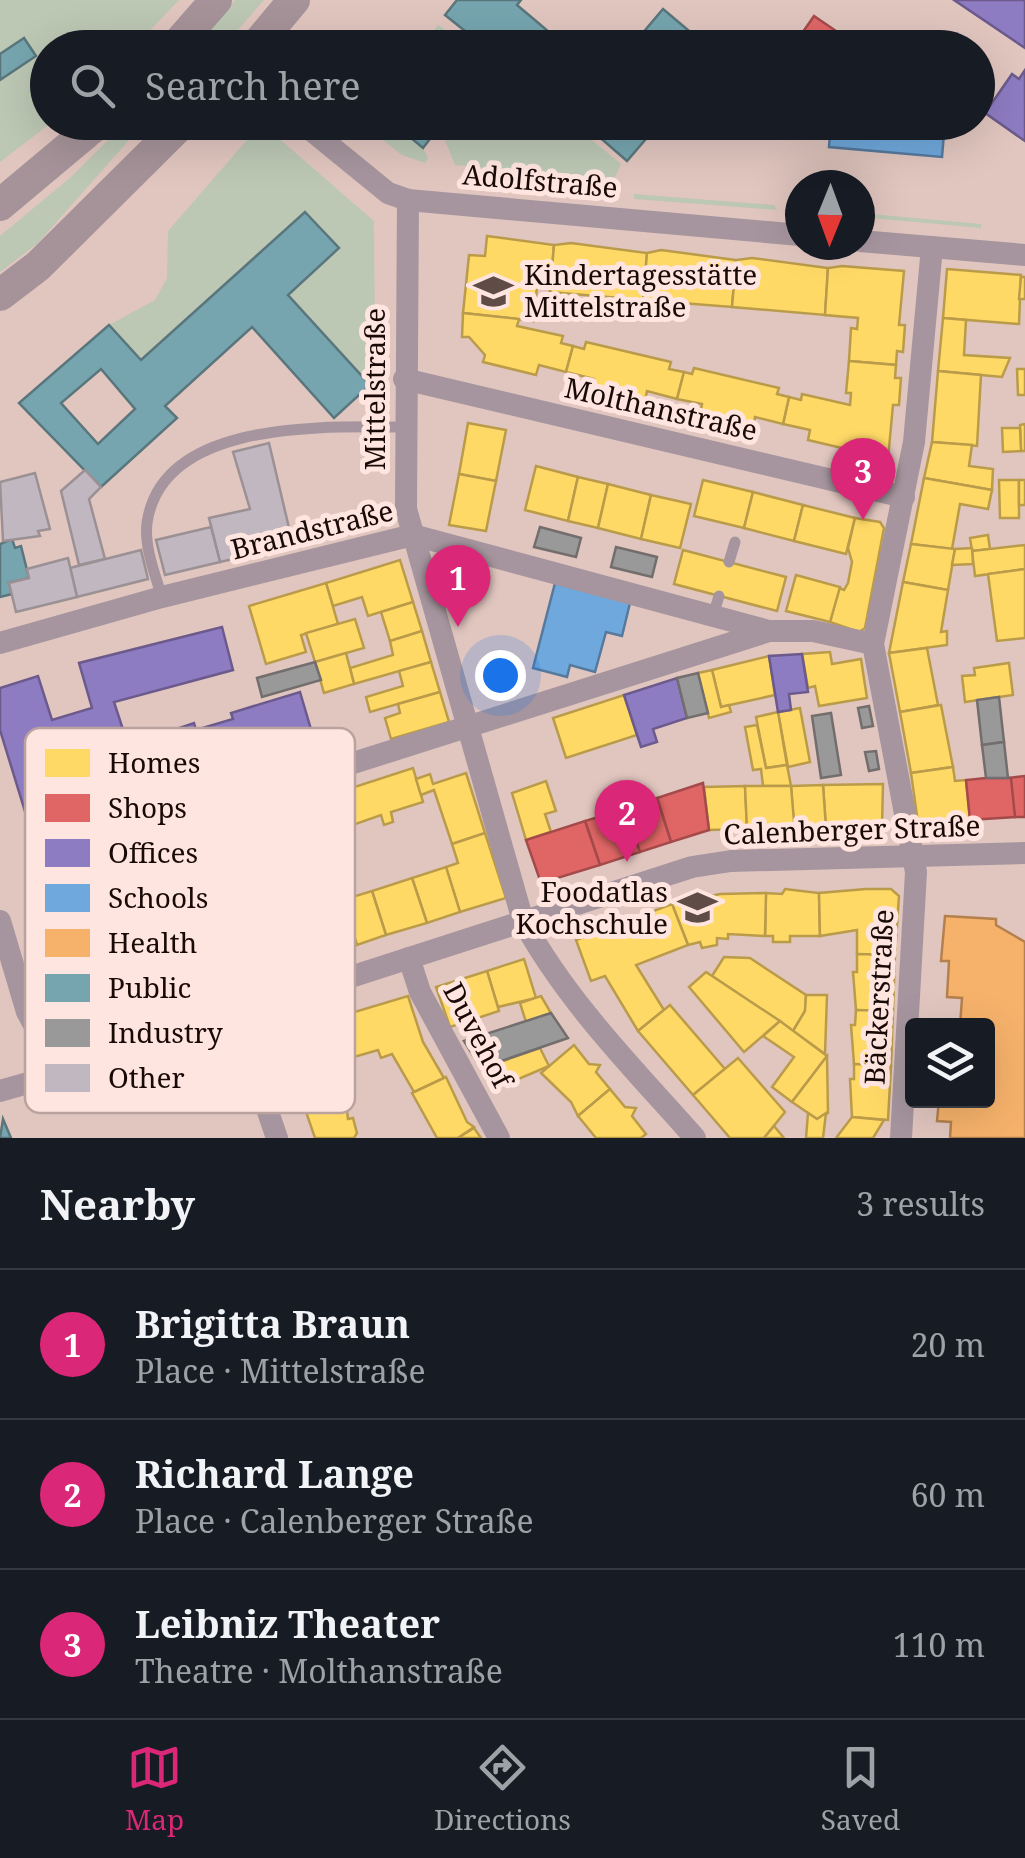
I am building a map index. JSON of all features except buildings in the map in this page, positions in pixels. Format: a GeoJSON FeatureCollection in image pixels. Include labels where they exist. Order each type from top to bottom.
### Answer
{"type":"FeatureCollection","features":[{"type":"Feature","properties":{"kind":"main road"},"geometry":{"type":"LineString","coordinates":[[190,30],[216,0]]}},
{"type":"Feature","properties":{"kind":"main road"},"geometry":{"type":"LineString","coordinates":[[269,30],[294,0]]}},
{"type":"Feature","properties":{"kind":"main road"},"geometry":{"type":"LineString","coordinates":[[0,205],[78,140]]}},
{"type":"Feature","properties":{"kind":"main road"},"geometry":{"type":"LineString","coordinates":[[0,295],[38,266],[165,140]]}},
{"type":"Feature","properties":{"kind":"street","name":"Adolfstraße"},"geometry":{"type":"LineString","coordinates":[[323,140],[388,194],[408,200],[785,234]]}},
{"type":"Feature","properties":{"kind":"street","name":"Mittelstraße"},"geometry":{"type":"LineString","coordinates":[[408,200],[406,508],[523,921],[547,964],[590,1020],[695,1138]]}},
{"type":"Feature","properties":{"kind":"street"},"geometry":{"type":"LineString","coordinates":[[875,241],[1025,255]]}},
{"type":"Feature","properties":{"kind":"street"},"geometry":{"type":"LineString","coordinates":[[874,644],[914,442],[932,247]]}},
{"type":"Feature","properties":{"kind":"street","name":"Molthanstraße"},"geometry":{"type":"LineString","coordinates":[[404,379],[904,497]]}},
{"type":"Feature","properties":{"kind":"street","name":"Brandstraße"},"geometry":{"type":"LineString","coordinates":[[0,643],[162,598],[414,536],[716,606],[770,631],[814,631],[874,644]]}},
{"type":"Feature","properties":{"kind":"street"},"geometry":{"type":"LineString","coordinates":[[355,760],[770,631]]}},
{"type":"Feature","properties":{"kind":"street","name":"Bäckerstraße"},"geometry":{"type":"LineString","coordinates":[[874,644],[914,859],[901,1138]]}},
{"type":"Feature","properties":{"kind":"street","name":"Calenberger Straße"},"geometry":{"type":"LineString","coordinates":[[355,975],[692,867],[731,861],[1025,853]]}},
{"type":"Feature","properties":{"kind":"street"},"geometry":{"type":"LineString","coordinates":[[0,921],[25,1005]]}},
{"type":"Feature","properties":{"kind":"street","name":"Duvehof"},"geometry":{"type":"LineString","coordinates":[[409,958],[420,992],[499,1138]]}},
{"type":"Feature","properties":{"kind":"street","name":"Calenberger Straße"},"geometry":{"type":"LineString","coordinates":[[0,1091],[25,1084]]}},
{"type":"Feature","properties":{"kind":"street"},"geometry":{"type":"LineString","coordinates":[[268,1113],[277,1138]]}},
{"type":"Feature","properties":{"kind":"lane"},"geometry":{"type":"LineString","coordinates":[[162,598],[146,526],[156,498],[181,464],[208,448],[266,434],[405,427]]}},
{"type":"Feature","properties":{"kind":"lane"},"geometry":{"type":"LineString","coordinates":[[729,562],[735,542]]}},
{"type":"Feature","properties":{"kind":"green space"},"geometry":{"type":"Polygon","coordinates":[[[0,0],[179,0],[150,30],[30,30],[30,139],[0,162],[0,0]]]}},
{"type":"Feature","properties":{"kind":"green space"},"geometry":{"type":"Polygon","coordinates":[[[235,0],[264,0],[238,30],[209,30],[235,0]]]}},
{"type":"Feature","properties":{"kind":"green space"},"geometry":{"type":"Polygon","coordinates":[[[108,140],[129,140],[38,243],[0,272],[0,236],[71,177],[108,140]]]}},
{"type":"Feature","properties":{"kind":"green space"},"geometry":{"type":"Polygon","coordinates":[[[247,140],[281,140],[374,221],[375,363],[370,385],[288,295],[338,248],[305,212],[141,360],[109,325],[155,300],[167,278],[168,231],[247,140]]]}},
{"type":"Feature","properties":{"kind":"green space"},"geometry":{"type":"Polygon","coordinates":[[[383,140],[413,140],[428,158],[425,163],[402,155],[383,140]]]}},
{"type":"Feature","properties":{"kind":"green space"},"geometry":{"type":"Polygon","coordinates":[[[445,140],[592,140],[621,164],[613,181],[455,165],[445,140]]]}},
{"type":"Feature","properties":{"kind":"green space"},"geometry":{"type":"Polygon","coordinates":[[[464,178],[610,192],[610,197],[464,183],[464,178]]]}},
{"type":"Feature","properties":{"kind":"green space"},"geometry":{"type":"Polygon","coordinates":[[[634,194],[774,205],[777,210],[634,199],[634,194]]]}},
{"type":"Feature","properties":{"kind":"green space"},"geometry":{"type":"Polygon","coordinates":[[[875,214],[981,224],[981,228],[875,218],[875,214]]]}},
{"type":"Feature","properties":{"kind":"place","name":"Kindertagesstätte Mittelstraße"},"geometry":{"type":"Point","coordinates":[494,291]}},
{"type":"Feature","properties":{"kind":"place","name":"Leibniz Theater"},"geometry":{"type":"Point","coordinates":[863,520]}},
{"type":"Feature","properties":{"kind":"place","name":"Brigitta Braun"},"geometry":{"type":"Point","coordinates":[458,627]}},
{"type":"Feature","properties":{"kind":"place","name":"Richard Lange"},"geometry":{"type":"Point","coordinates":[627,862]}},
{"type":"Feature","properties":{"kind":"place","name":"Foodatlas Kochschule"},"geometry":{"type":"Point","coordinates":[698,908]}}]}
